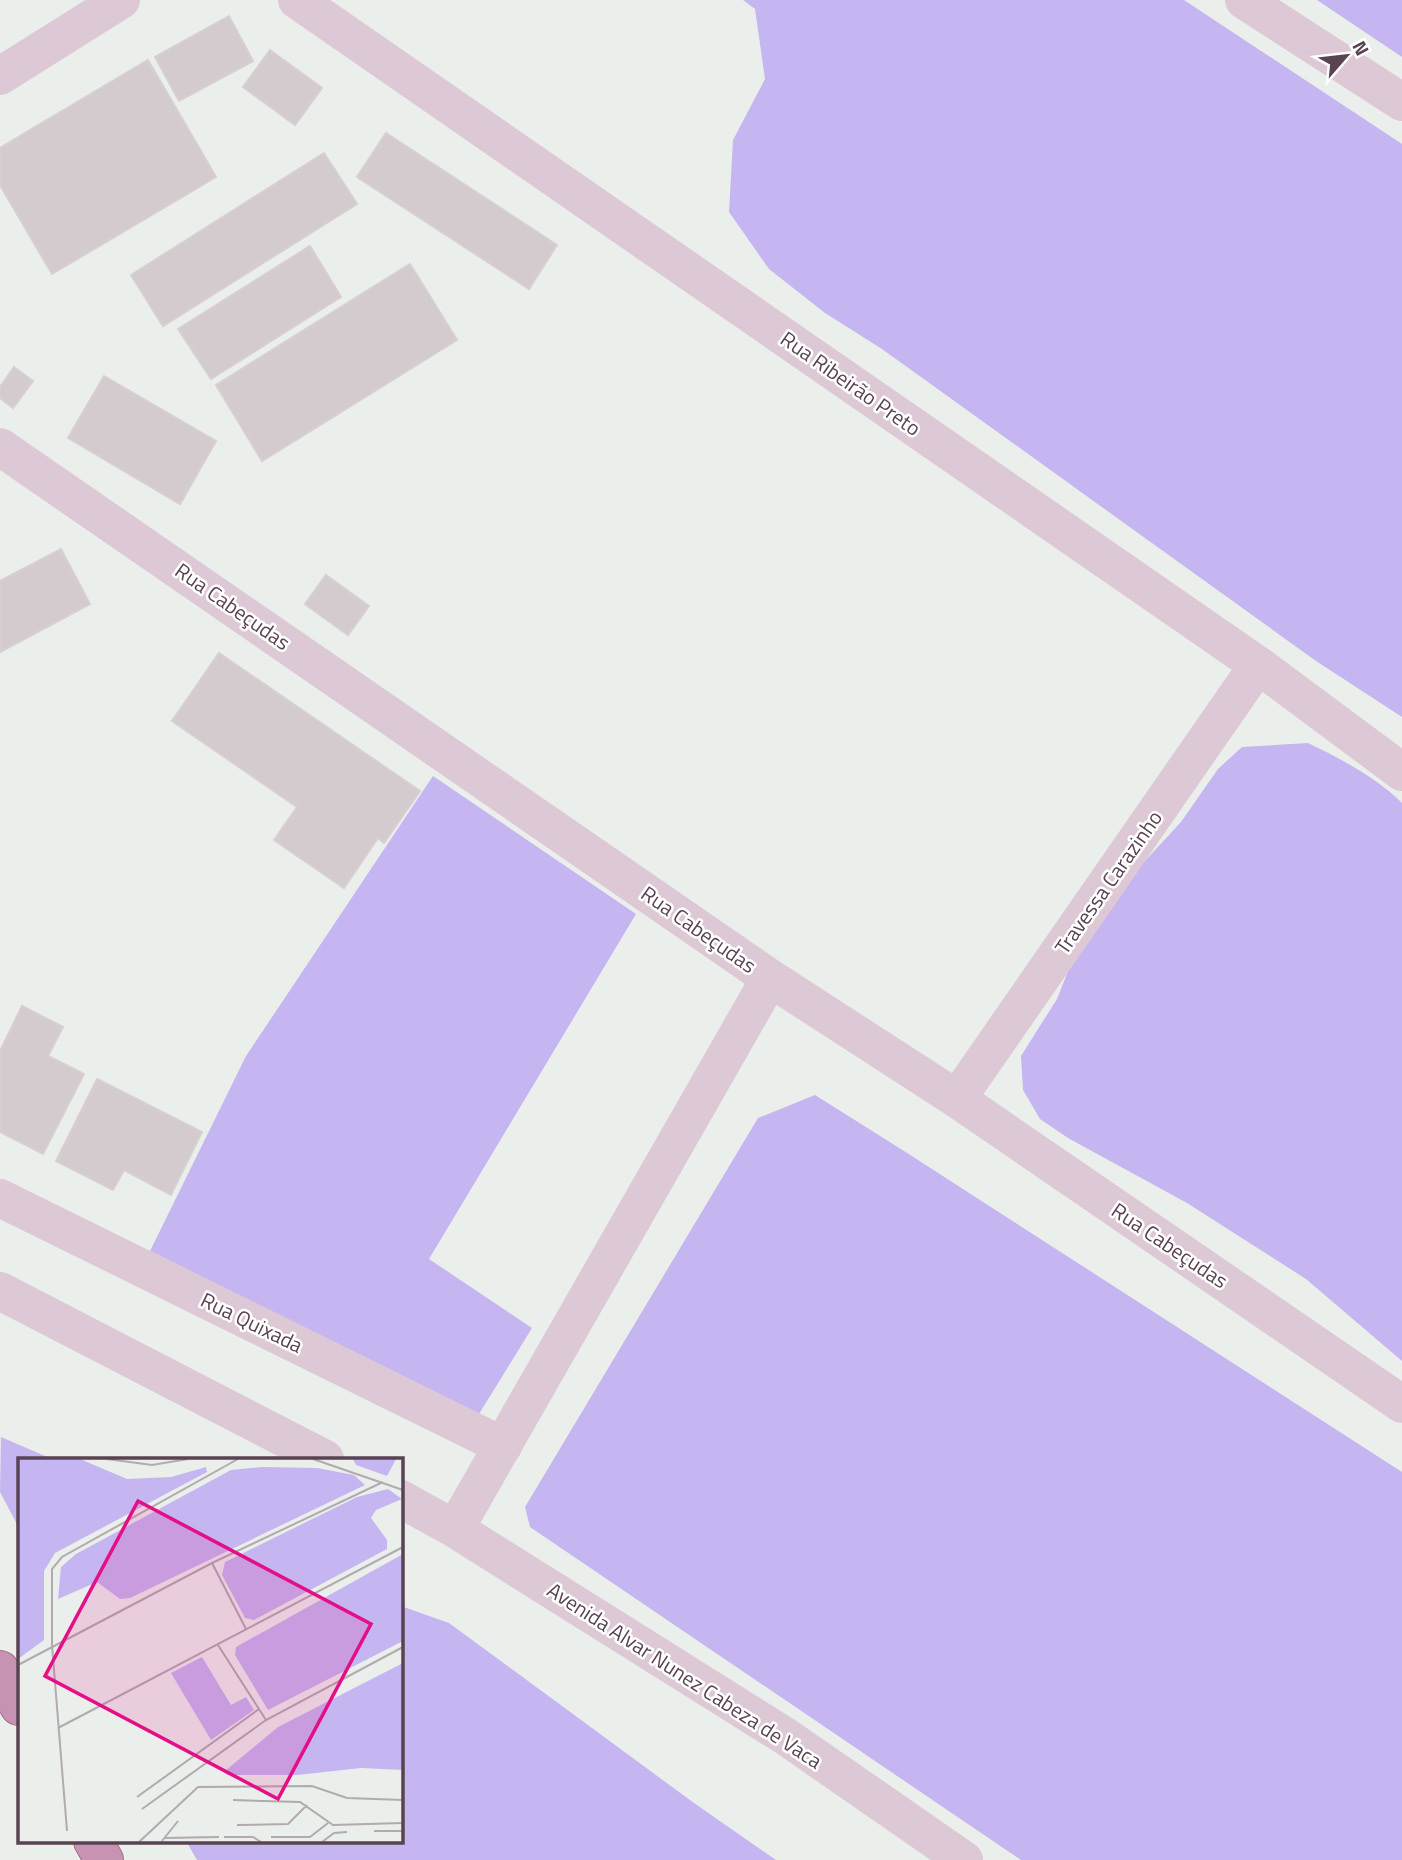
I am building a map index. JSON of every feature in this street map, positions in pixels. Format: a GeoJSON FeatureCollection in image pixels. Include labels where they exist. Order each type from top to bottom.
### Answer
{"type":"FeatureCollection","features":[{"type":"Feature","properties":{"kind":"highway"},"geometry":{"type":"LineString","coordinates":[[0,1670],[18,1704]]}},
{"type":"Feature","properties":{"kind":"highway"},"geometry":{"type":"LineString","coordinates":[[94,1842],[104,1860]]}},
{"type":"Feature","properties":{"kind":"street"},"geometry":{"type":"LineString","coordinates":[[0,76],[121,0]]}},
{"type":"Feature","properties":{"kind":"street","name":"Rua Ribeirão Preto"},"geometry":{"type":"LineString","coordinates":[[297,0],[1258,665],[1402,772]]}},
{"type":"Feature","properties":{"kind":"street"},"geometry":{"type":"LineString","coordinates":[[1244,0],[1402,102]]}},
{"type":"Feature","properties":{"kind":"street","name":"Rua Cabeçudas"},"geometry":{"type":"LineString","coordinates":[[0,447],[770,978],[957,1099],[1402,1405]]}},
{"type":"Feature","properties":{"kind":"street","name":"Travessa Carazinho"},"geometry":{"type":"LineString","coordinates":[[957,1099],[1258,665]]}},
{"type":"Feature","properties":{"kind":"street"},"geometry":{"type":"LineString","coordinates":[[455,1529],[770,978]]}},
{"type":"Feature","properties":{"kind":"street","name":"Rua Quixada"},"geometry":{"type":"LineString","coordinates":[[0,1198],[503,1446]]}},
{"type":"Feature","properties":{"kind":"street"},"geometry":{"type":"LineString","coordinates":[[0,1290],[324,1458]]}},
{"type":"Feature","properties":{"kind":"street","name":"Avenida Alvar Nunez Cabeza de Vaca"},"geometry":{"type":"LineString","coordinates":[[402,1500],[455,1529],[785,1736],[964,1860]]}},
{"type":"Feature","properties":{"kind":"shaded area"},"geometry":{"type":"Polygon","coordinates":[[[743,0],[1184,0],[1402,144],[1402,717],[1316,661],[882,349],[825,313],[769,269],[729,212],[733,140],[765,79],[755,9],[743,0]]]}},
{"type":"Feature","properties":{"kind":"shaded area"},"geometry":{"type":"Polygon","coordinates":[[[1317,0],[1402,0],[1402,57],[1317,0]]]}},
{"type":"Feature","properties":{"kind":"shaded area"},"geometry":{"type":"Polygon","coordinates":[[[1308,743],[1370,777],[1402,803],[1402,1361],[1306,1279],[1187,1203],[1068,1138],[1040,1119],[1023,1090],[1021,1056],[1057,999],[1070,966],[1130,877],[1181,822],[1218,769],[1242,747],[1308,743]]]}},
{"type":"Feature","properties":{"kind":"shaded area"},"geometry":{"type":"Polygon","coordinates":[[[433,776],[636,914],[429,1259],[532,1328],[479,1414],[150,1251],[246,1056],[433,776]]]}},
{"type":"Feature","properties":{"kind":"shaded area"},"geometry":{"type":"Polygon","coordinates":[[[815,1095],[1402,1472],[1402,1860],[1021,1860],[530,1527],[525,1507],[758,1118],[815,1095]]]}},
{"type":"Feature","properties":{"kind":"shaded area"},"geometry":{"type":"Polygon","coordinates":[[[1,1437],[50,1458],[18,1458],[18,1526],[0,1492],[1,1437]]]}},
{"type":"Feature","properties":{"kind":"shaded area"},"geometry":{"type":"Polygon","coordinates":[[[402,1606],[449,1623],[776,1860],[197,1860],[187,1842],[402,1842],[402,1606]]]}},
{"type":"Feature","properties":{"kind":"building"},"geometry":{"type":"Polygon","coordinates":[[[229,16],[253,61],[179,101],[155,57],[229,16]]]}},
{"type":"Feature","properties":{"kind":"building"},"geometry":{"type":"Polygon","coordinates":[[[270,50],[322,88],[295,125],[243,87],[270,50]]]}},
{"type":"Feature","properties":{"kind":"building"},"geometry":{"type":"Polygon","coordinates":[[[148,60],[216,177],[52,274],[0,185],[0,148],[148,60]]]}},
{"type":"Feature","properties":{"kind":"building"},"geometry":{"type":"Polygon","coordinates":[[[386,133],[557,245],[529,289],[357,177],[386,133]]]}},
{"type":"Feature","properties":{"kind":"building"},"geometry":{"type":"Polygon","coordinates":[[[324,153],[357,204],[163,326],[131,275],[324,153]]]}},
{"type":"Feature","properties":{"kind":"building"},"geometry":{"type":"Polygon","coordinates":[[[310,246],[341,297],[211,379],[178,329],[310,246]]]}},
{"type":"Feature","properties":{"kind":"building"},"geometry":{"type":"Polygon","coordinates":[[[410,264],[457,340],[262,461],[216,385],[410,264]]]}},
{"type":"Feature","properties":{"kind":"building"},"geometry":{"type":"Polygon","coordinates":[[[14,367],[33,381],[13,408],[0,398],[0,387],[14,367]]]}},
{"type":"Feature","properties":{"kind":"building"},"geometry":{"type":"Polygon","coordinates":[[[104,376],[216,441],[180,504],[68,438],[104,376]]]}},
{"type":"Feature","properties":{"kind":"building"},"geometry":{"type":"Polygon","coordinates":[[[61,549],[90,604],[0,652],[0,581],[61,549]]]}},
{"type":"Feature","properties":{"kind":"building"},"geometry":{"type":"Polygon","coordinates":[[[326,575],[369,606],[348,635],[305,604],[326,575]]]}},
{"type":"Feature","properties":{"kind":"building"},"geometry":{"type":"Polygon","coordinates":[[[219,653],[420,791],[384,843],[378,838],[344,888],[274,840],[297,807],[172,721],[219,653]]]}},
{"type":"Feature","properties":{"kind":"building"},"geometry":{"type":"Polygon","coordinates":[[[22,1006],[63,1027],[48,1056],[84,1074],[43,1154],[0,1132],[0,1051],[22,1006]]]}},
{"type":"Feature","properties":{"kind":"building"},"geometry":{"type":"Polygon","coordinates":[[[97,1079],[202,1132],[171,1195],[124,1170],[113,1190],[56,1161],[97,1079]]]}}]}
